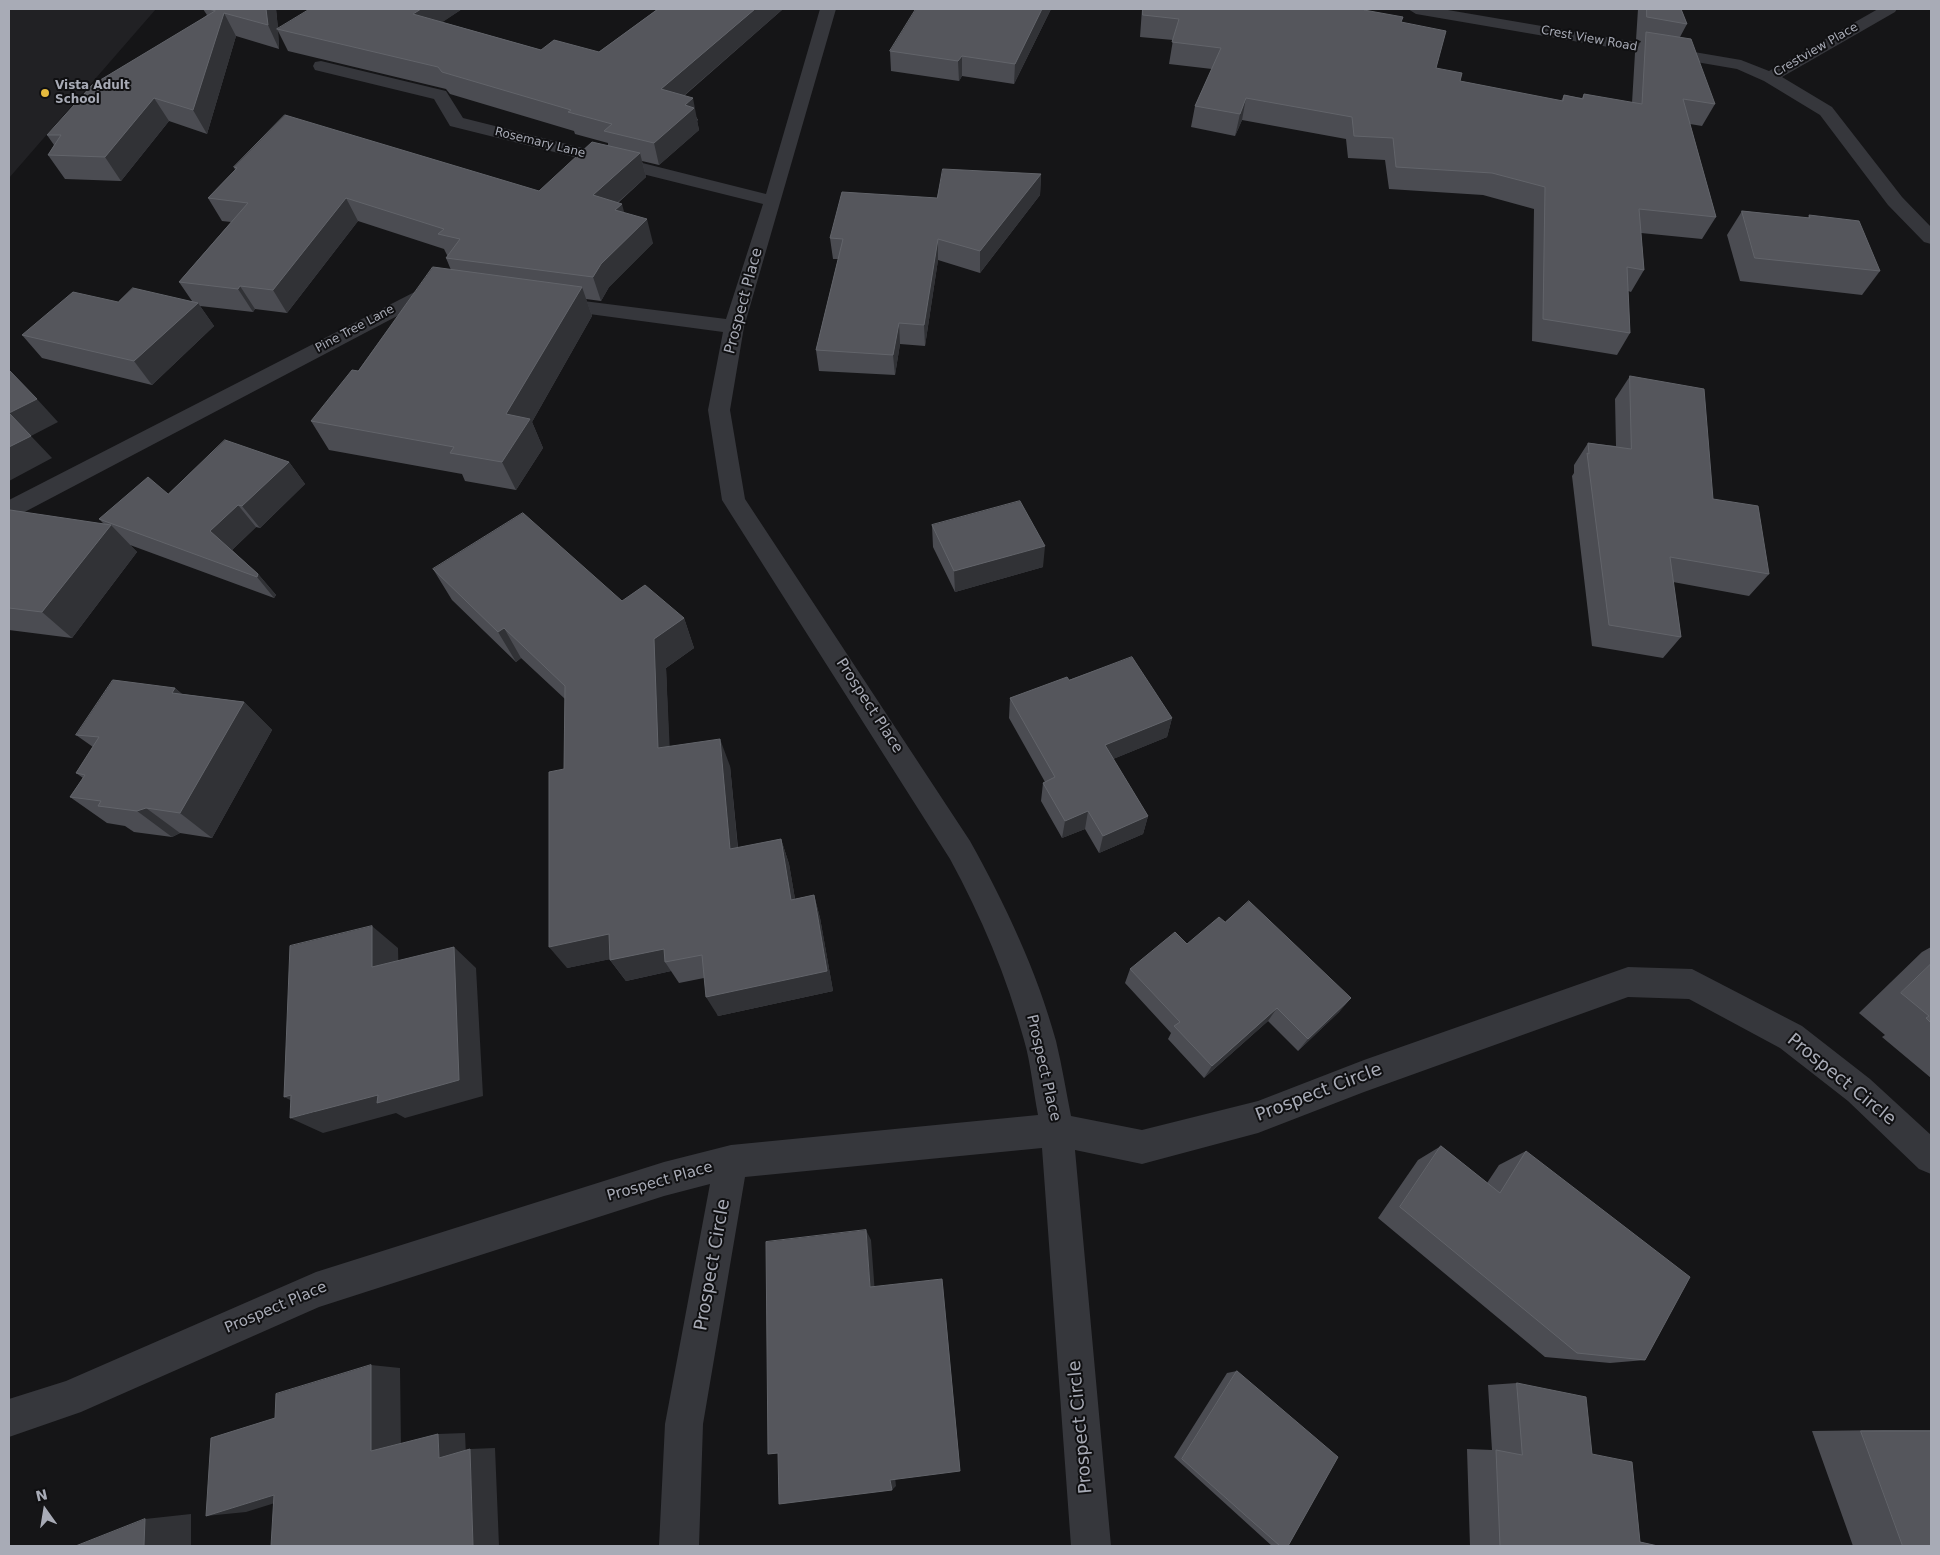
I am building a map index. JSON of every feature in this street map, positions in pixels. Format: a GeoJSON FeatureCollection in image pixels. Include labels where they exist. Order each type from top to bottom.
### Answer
{"type":"FeatureCollection","features":[{"type":"Feature","properties":{"kind":"street","name":"Prospect Place"},"geometry":{"type":"LineString","coordinates":[[9,1418],[68,1399],[316,1290],[664,1179],[731,1162],[1057,1130],[1040,1041],[1018,974],[986,897],[960,850],[914,777],[734,500],[719,410],[734,327],[773,201],[828,9]]}},
{"type":"Feature","properties":{"kind":"street","name":"Crest View Road"},"geometry":{"type":"LineString","coordinates":[[1416,9],[1742,65],[1770,76],[1826,111],[1895,201],[1931,238]]}},
{"type":"Feature","properties":{"kind":"street","name":"Crestview Place"},"geometry":{"type":"LineString","coordinates":[[1770,76],[1889,9]]}},
{"type":"Feature","properties":{"kind":"street","name":"Rosemary Lane"},"geometry":{"type":"LineString","coordinates":[[322,66],[440,95],[456,122],[773,201]]}},
{"type":"Feature","properties":{"kind":"street","name":"Pine Tree Lane"},"geometry":{"type":"LineString","coordinates":[[9,510],[436,287],[465,291]]}},
{"type":"Feature","properties":{"kind":"street"},"geometry":{"type":"LineString","coordinates":[[532,300],[734,327]]}},
{"type":"Feature","properties":{"kind":"street","name":"Prospect Circle"},"geometry":{"type":"LineString","coordinates":[[1091,1546],[1057,1130],[1142,1147],[1202,1133],[1258,1116],[1364,1076],[1628,982],[1692,984],[1791,1037],[1859,1090],[1931,1157]]}},
{"type":"Feature","properties":{"kind":"street","name":"Prospect Circle"},"geometry":{"type":"LineString","coordinates":[[679,1546],[684,1424],[731,1162]]}},
{"type":"Feature","properties":{"kind":"shaded area","name":"Vista Adult School"},"geometry":{"type":"Polygon","coordinates":[[[9,9],[156,9],[9,178],[9,9]]]}},
{"type":"Feature","properties":{"kind":"building"},"geometry":{"type":"Polygon","coordinates":[[[209,9],[266,9],[268,25],[224,13],[193,110],[154,98],[105,157],[48,155],[61,135],[47,135],[92,85],[215,11],[209,9]]]}},
{"type":"Feature","properties":{"kind":"building"},"geometry":{"type":"Polygon","coordinates":[[[310,9],[421,9],[413,14],[541,50],[554,40],[599,52],[658,9],[755,9],[661,89],[693,98],[685,105],[694,108],[654,143],[604,131],[612,124],[442,72],[438,67],[277,29],[310,9]]]}},
{"type":"Feature","properties":{"kind":"building"},"geometry":{"type":"Polygon","coordinates":[[[916,9],[1042,9],[1015,64],[962,56],[958,61],[890,51],[916,9]]]}},
{"type":"Feature","properties":{"kind":"building"},"geometry":{"type":"Polygon","coordinates":[[[1143,9],[1365,9],[1403,17],[1401,22],[1446,31],[1436,68],[1462,73],[1460,81],[1563,101],[1564,95],[1583,99],[1584,94],[1642,104],[1646,32],[1691,39],[1715,104],[1683,99],[1716,217],[1639,209],[1644,270],[1627,267],[1630,333],[1543,319],[1545,187],[1492,173],[1396,167],[1393,138],[1354,136],[1352,117],[1246,98],[1240,114],[1195,106],[1221,48],[1172,42],[1179,19],[1143,15],[1143,9]]]}},
{"type":"Feature","properties":{"kind":"building"},"geometry":{"type":"Polygon","coordinates":[[[1647,9],[1681,9],[1687,24],[1647,17],[1647,9]]]}},
{"type":"Feature","properties":{"kind":"building"},"geometry":{"type":"Polygon","coordinates":[[[285,115],[539,191],[592,142],[640,153],[593,195],[622,204],[615,210],[647,219],[601,264],[593,277],[446,258],[460,239],[438,234],[444,229],[346,198],[273,290],[240,286],[238,289],[179,282],[248,203],[208,198],[237,168],[234,167],[285,115]]]}},
{"type":"Feature","properties":{"kind":"building"},"geometry":{"type":"Polygon","coordinates":[[[943,169],[1041,174],[980,251],[938,239],[924,325],[899,323],[893,355],[816,350],[843,239],[830,238],[842,192],[937,198],[943,169]]]}},
{"type":"Feature","properties":{"kind":"building"},"geometry":{"type":"Polygon","coordinates":[[[1742,211],[1810,218],[1809,215],[1859,221],[1880,271],[1755,258],[1742,211]]]}},
{"type":"Feature","properties":{"kind":"building"},"geometry":{"type":"Polygon","coordinates":[[[433,267],[582,287],[506,414],[530,419],[502,462],[450,453],[454,447],[311,421],[352,370],[358,371],[433,267]]]}},
{"type":"Feature","properties":{"kind":"building"},"geometry":{"type":"Polygon","coordinates":[[[133,288],[198,303],[134,361],[22,335],[73,292],[118,302],[133,288]]]}},
{"type":"Feature","properties":{"kind":"building"},"geometry":{"type":"Polygon","coordinates":[[[9,370],[37,399],[9,413],[9,370]]]}},
{"type":"Feature","properties":{"kind":"building"},"geometry":{"type":"Polygon","coordinates":[[[1630,376],[1704,389],[1713,499],[1758,506],[1769,574],[1670,557],[1681,637],[1609,625],[1587,453],[1589,454],[1588,443],[1631,449],[1630,376]]]}},
{"type":"Feature","properties":{"kind":"building"},"geometry":{"type":"Polygon","coordinates":[[[9,413],[31,436],[9,447],[9,413]]]}},
{"type":"Feature","properties":{"kind":"building"},"geometry":{"type":"Polygon","coordinates":[[[225,440],[289,462],[242,506],[238,505],[210,531],[258,574],[257,577],[99,519],[148,477],[168,494],[225,440]]]}},
{"type":"Feature","properties":{"kind":"building"},"geometry":{"type":"Polygon","coordinates":[[[1020,501],[1045,546],[954,571],[932,525],[1020,501]]]}},
{"type":"Feature","properties":{"kind":"building"},"geometry":{"type":"Polygon","coordinates":[[[10,510],[111,525],[42,612],[9,608],[10,510]]]}},
{"type":"Feature","properties":{"kind":"building"},"geometry":{"type":"Polygon","coordinates":[[[523,513],[622,601],[645,585],[684,618],[654,639],[658,748],[720,739],[730,849],[781,839],[791,900],[814,895],[827,971],[706,997],[702,955],[665,962],[664,949],[610,960],[609,934],[549,947],[549,772],[564,769],[565,686],[504,628],[498,632],[433,569],[523,513]]]}},
{"type":"Feature","properties":{"kind":"building"},"geometry":{"type":"Polygon","coordinates":[[[1132,657],[1172,718],[1105,745],[1148,816],[1103,836],[1088,811],[1065,821],[1043,783],[1055,777],[1010,698],[1067,677],[1069,680],[1132,657]]]}},
{"type":"Feature","properties":{"kind":"building"},"geometry":{"type":"Polygon","coordinates":[[[113,680],[175,688],[172,693],[244,702],[180,813],[146,808],[137,811],[98,806],[101,801],[70,797],[85,775],[76,773],[99,737],[76,735],[113,680]]]}},
{"type":"Feature","properties":{"kind":"building"},"geometry":{"type":"Polygon","coordinates":[[[1249,901],[1351,998],[1308,1039],[1277,1008],[1212,1066],[1174,1026],[1180,1022],[1130,969],[1175,932],[1187,944],[1219,917],[1225,922],[1249,901]]]}},
{"type":"Feature","properties":{"kind":"building"},"geometry":{"type":"Polygon","coordinates":[[[372,926],[372,967],[454,947],[459,1080],[377,1103],[378,1095],[290,1118],[291,1095],[284,1097],[290,946],[372,926]]]}},
{"type":"Feature","properties":{"kind":"building"},"geometry":{"type":"Polygon","coordinates":[[[1931,964],[1931,1023],[1926,1018],[1929,1016],[1901,993],[1931,964]]]}},
{"type":"Feature","properties":{"kind":"building"},"geometry":{"type":"Polygon","coordinates":[[[1441,1146],[1500,1193],[1526,1151],[1690,1277],[1645,1360],[1577,1353],[1400,1207],[1441,1146]]]}},
{"type":"Feature","properties":{"kind":"building"},"geometry":{"type":"Polygon","coordinates":[[[866,1230],[870,1287],[942,1279],[960,1471],[890,1480],[892,1490],[779,1504],[778,1453],[768,1454],[766,1242],[866,1230]]]}},
{"type":"Feature","properties":{"kind":"building"},"geometry":{"type":"Polygon","coordinates":[[[371,1365],[371,1451],[438,1434],[439,1458],[470,1449],[473,1546],[271,1546],[274,1495],[206,1516],[211,1438],[275,1418],[276,1394],[371,1365]]]}},
{"type":"Feature","properties":{"kind":"building"},"geometry":{"type":"Polygon","coordinates":[[[1237,1371],[1338,1457],[1288,1546],[1280,1546],[1182,1459],[1237,1371]]]}},
{"type":"Feature","properties":{"kind":"building"},"geometry":{"type":"Polygon","coordinates":[[[1517,1383],[1586,1397],[1592,1454],[1632,1462],[1640,1542],[1658,1546],[1500,1546],[1496,1450],[1522,1455],[1517,1383]]]}},
{"type":"Feature","properties":{"kind":"building"},"geometry":{"type":"Polygon","coordinates":[[[1861,1431],[1931,1431],[1931,1546],[1903,1546],[1861,1431]]]}},
{"type":"Feature","properties":{"kind":"building"},"geometry":{"type":"Polygon","coordinates":[[[145,1519],[144,1546],[76,1546],[145,1519]]]}},
{"type":"Feature","properties":{"kind":"place","name":"Vista Adult School"},"geometry":{"type":"Point","coordinates":[45,93]}}]}
